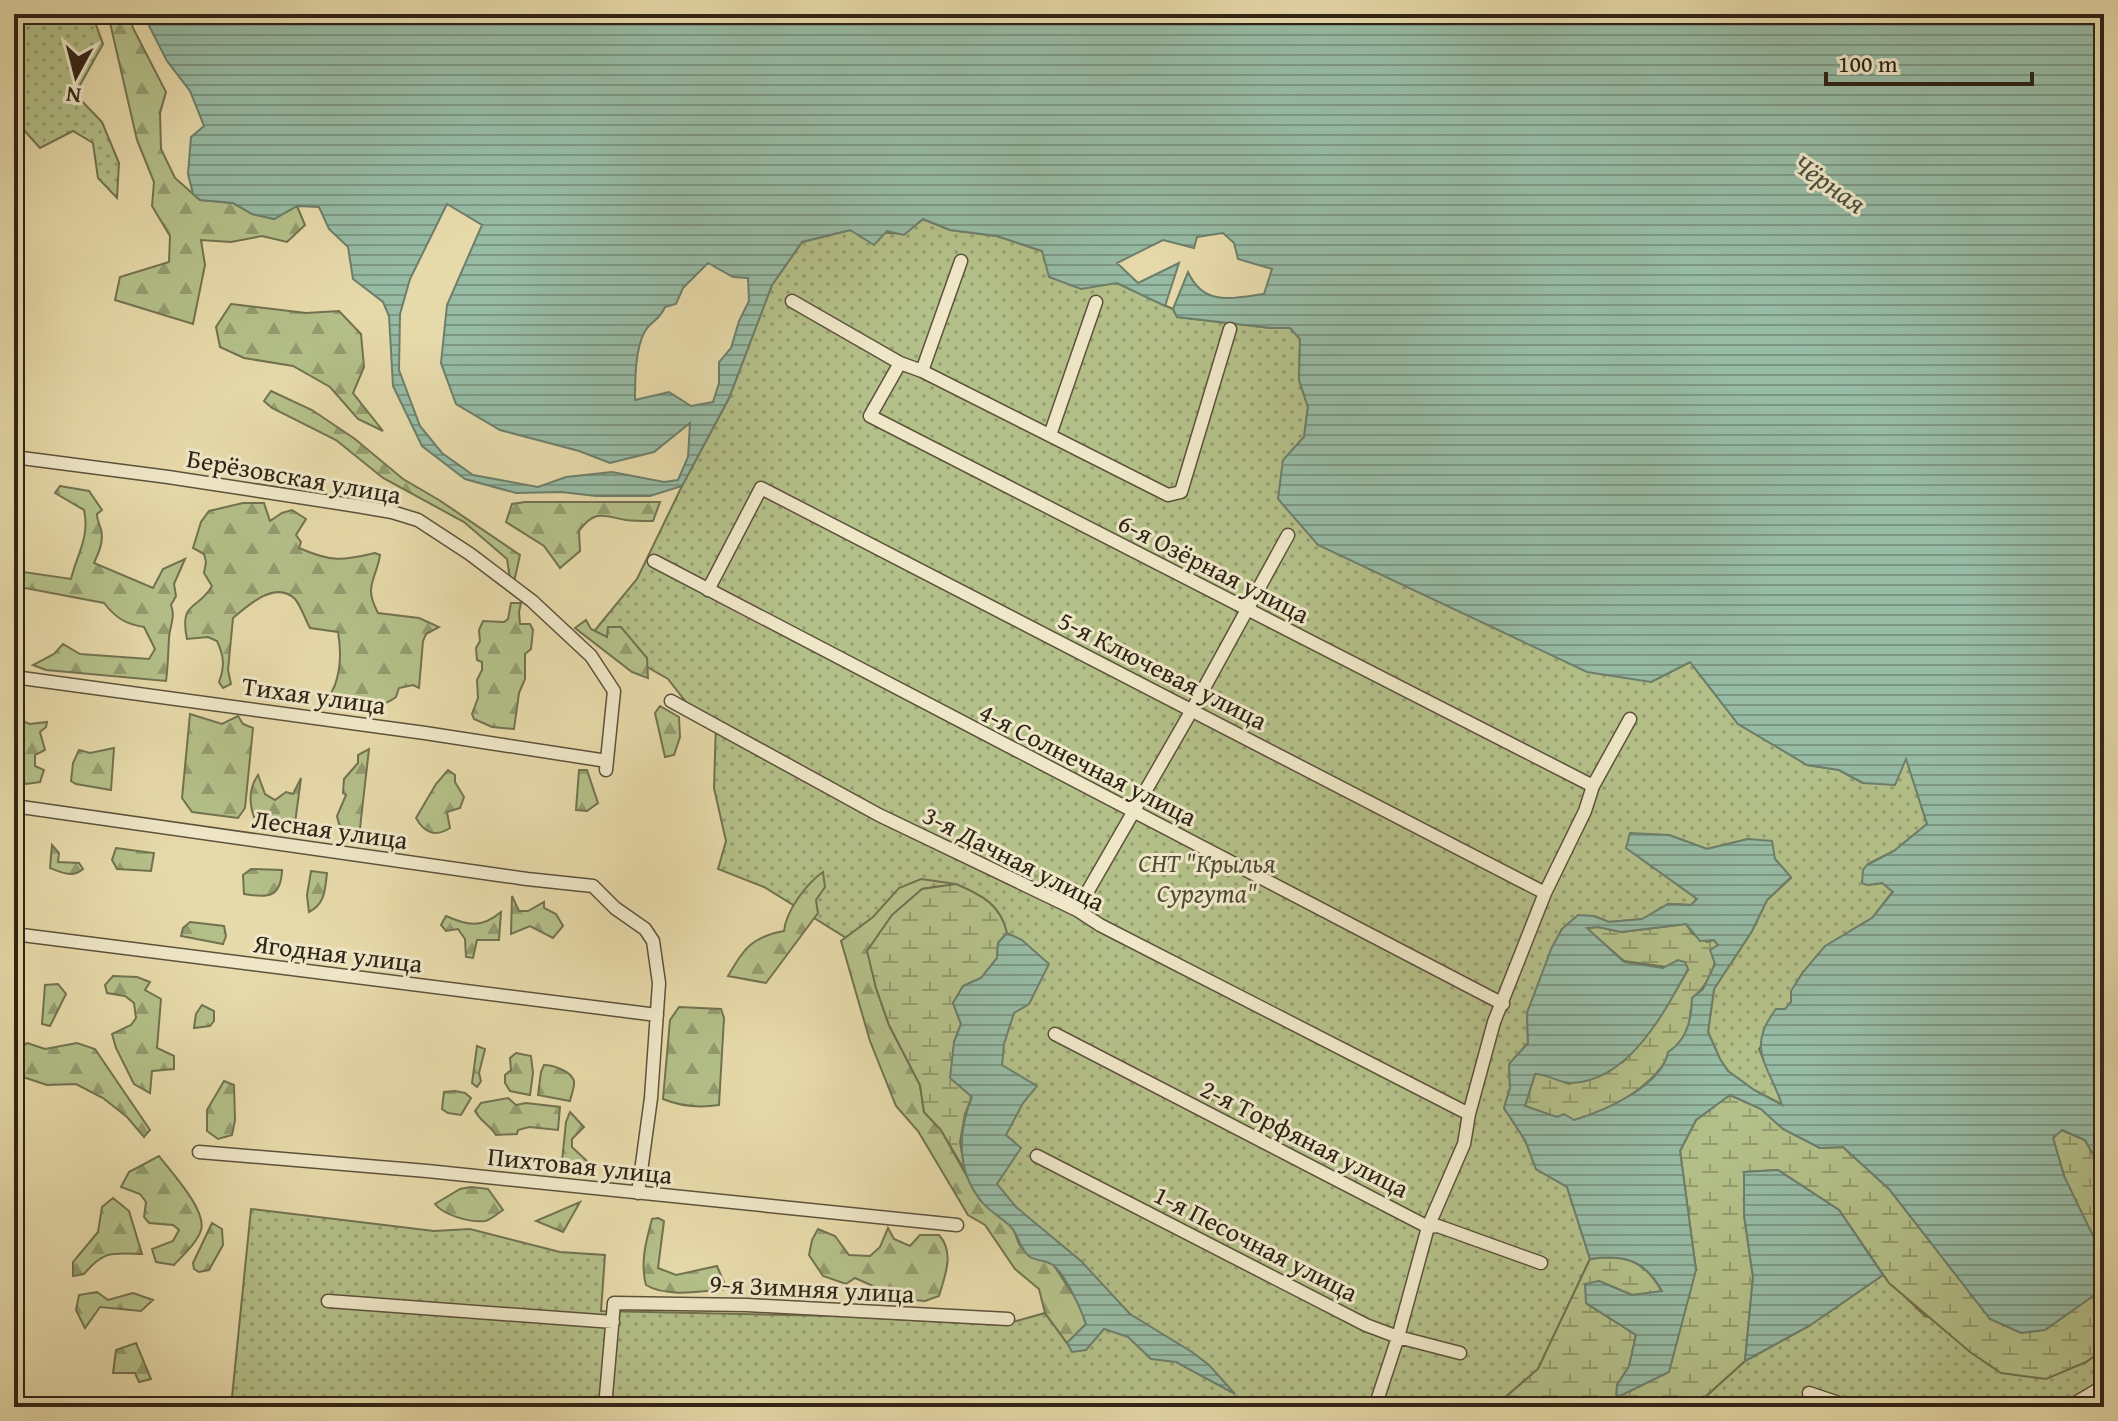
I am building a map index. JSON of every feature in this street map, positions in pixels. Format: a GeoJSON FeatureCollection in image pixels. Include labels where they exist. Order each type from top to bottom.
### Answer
{"type":"FeatureCollection","features":[{"type":"Feature","properties":{"kind":"street"},"geometry":{"type":"LineString","coordinates":[[922,371],[961,261]]}},
{"type":"Feature","properties":{"kind":"street"},"geometry":{"type":"LineString","coordinates":[[792,301],[900,363],[922,371],[1168,495],[1181,492],[1230,329]]}},
{"type":"Feature","properties":{"kind":"street"},"geometry":{"type":"LineString","coordinates":[[1050,435],[1096,302]]}},
{"type":"Feature","properties":{"kind":"street","name":"6-я Озёрная улица"},"geometry":{"type":"LineString","coordinates":[[900,363],[870,416],[1593,786]]}},
{"type":"Feature","properties":{"kind":"street","name":"Берёзовская улица"},"geometry":{"type":"LineString","coordinates":[[14,457],[357,506],[418,520],[470,554],[532,601],[591,656],[614,691],[607,766]]}},
{"type":"Feature","properties":{"kind":"street","name":"5-я Ключевая улица"},"geometry":{"type":"LineString","coordinates":[[708,590],[761,488],[1545,893]]}},
{"type":"Feature","properties":{"kind":"street"},"geometry":{"type":"LineString","coordinates":[[1077,910],[1288,535]]}},
{"type":"Feature","properties":{"kind":"street","name":"4-я Солнечная улица"},"geometry":{"type":"LineString","coordinates":[[654,561],[1503,1004]]}},
{"type":"Feature","properties":{"kind":"street","name":"Тихая улица"},"geometry":{"type":"LineString","coordinates":[[14,677],[410,730],[607,766]]}},
{"type":"Feature","properties":{"kind":"street","name":"3-я Дачная улица"},"geometry":{"type":"LineString","coordinates":[[671,701],[879,815],[1077,910],[1100,925],[1469,1114]]}},
{"type":"Feature","properties":{"kind":"street"},"geometry":{"type":"LineString","coordinates":[[1375,1407],[1428,1227],[1464,1144],[1494,1022],[1545,893],[1585,811],[1593,786],[1630,719]]}},
{"type":"Feature","properties":{"kind":"street","name":"Лесная улица"},"geometry":{"type":"LineString","coordinates":[[14,806],[593,886],[615,908],[645,929],[653,941],[659,983],[651,1098],[638,1193]]}},
{"type":"Feature","properties":{"kind":"street","name":"Ягодная улица"},"geometry":{"type":"LineString","coordinates":[[14,934],[657,1015]]}},
{"type":"Feature","properties":{"kind":"street","name":"2-я Торфяная улица"},"geometry":{"type":"LineString","coordinates":[[1055,1034],[1428,1227],[1438,1226],[1541,1263]]}},
{"type":"Feature","properties":{"kind":"street","name":"Пихтовая улица"},"geometry":{"type":"LineString","coordinates":[[199,1152],[957,1225]]}},
{"type":"Feature","properties":{"kind":"street","name":"1-я Песочная улица"},"geometry":{"type":"LineString","coordinates":[[1037,1156],[1366,1325],[1460,1353]]}},
{"type":"Feature","properties":{"kind":"street"},"geometry":{"type":"LineString","coordinates":[[328,1301],[613,1322],[605,1407]]}},
{"type":"Feature","properties":{"kind":"street","name":"9-я Зимняя улица"},"geometry":{"type":"LineString","coordinates":[[613,1322],[614,1303],[747,1305],[1008,1319]]}},
{"type":"Feature","properties":{"kind":"street"},"geometry":{"type":"LineString","coordinates":[[2069,1407],[2104,1386]]}},
{"type":"Feature","properties":{"kind":"street"},"geometry":{"type":"LineString","coordinates":[[1809,1393],[1851,1407]]}},
{"type":"Feature","properties":{"kind":"green space"},"geometry":{"type":"Polygon","coordinates":[[[14,14],[92,14],[103,44],[75,94],[102,122],[119,163],[117,198],[98,178],[93,143],[73,131],[40,148],[14,119],[14,14]]]}},
{"type":"Feature","properties":{"kind":"green space"},"geometry":{"type":"Polygon","coordinates":[[[108,14],[129,14],[166,92],[160,113],[161,149],[175,178],[200,200],[233,203],[252,214],[274,219],[297,206],[305,225],[287,242],[262,236],[231,242],[201,240],[205,265],[193,324],[115,300],[120,277],[169,262],[170,236],[152,206],[154,182],[137,140],[108,14]]]}},
{"type":"Feature","properties":{"kind":"green space","name":"CНТ \"Крылья Сургута\""},"geometry":{"type":"Polygon","coordinates":[[[923,219],[950,230],[997,236],[1042,251],[1105,284],[1117,283],[1173,309],[1177,317],[1271,328],[1290,327],[1300,339],[1299,380],[1308,407],[1304,437],[1283,461],[1651,682],[1690,662],[1738,724],[1808,765],[1839,770],[1863,783],[1906,757],[1927,824],[1894,851],[1868,864],[1867,885],[1882,883],[1893,891],[1872,918],[1850,931],[1803,972],[1792,991],[1791,1002],[1759,1049],[1783,1105],[1754,1090],[1728,1071],[1708,1032],[1714,989],[1752,931],[1767,900],[1791,878],[1748,839],[1707,849],[1669,835],[1627,848],[1697,898],[1692,905],[1668,904],[1643,919],[1609,922],[1594,916],[1562,929],[1527,1013],[1528,1043],[1509,1064],[1510,1088],[1504,1108],[1525,1140],[1536,1169],[1567,1187],[1590,1259],[1538,1369],[1494,1407],[231,1407],[251,1209],[434,1231],[470,1229],[560,1252],[605,1255],[601,1311],[839,1316],[1002,1325],[1045,1313],[1067,1343],[1078,1302],[980,1200],[941,1131],[924,1112],[920,1085],[889,1025],[867,951],[764,887],[718,869],[726,841],[714,788],[716,722],[689,706],[668,679],[591,635],[637,579],[729,398],[772,285],[802,242],[850,230],[904,234],[923,219]]]}},
{"type":"Feature","properties":{"kind":"green space"},"geometry":{"type":"Polygon","coordinates":[[[231,304],[306,313],[339,311],[361,334],[364,367],[353,393],[383,431],[358,419],[330,387],[293,366],[244,358],[220,347],[216,327],[231,304]]]}},
{"type":"Feature","properties":{"kind":"green space"},"geometry":{"type":"Polygon","coordinates":[[[271,391],[312,410],[355,439],[403,479],[520,555],[512,591],[507,559],[464,522],[383,478],[336,440],[272,408],[264,401],[271,391]]]}},
{"type":"Feature","properties":{"kind":"green space"},"geometry":{"type":"Polygon","coordinates":[[[60,486],[89,491],[102,510],[97,514],[102,538],[94,563],[153,588],[163,569],[185,559],[174,584],[176,596],[171,605],[173,618],[166,681],[46,670],[33,665],[54,654],[63,644],[80,654],[149,659],[155,649],[144,627],[121,620],[104,603],[14,586],[14,522],[17,521],[16,571],[71,579],[84,537],[84,510],[55,493],[60,486]]]}},
{"type":"Feature","properties":{"kind":"green space"},"geometry":{"type":"Polygon","coordinates":[[[660,502],[653,521],[605,516],[590,519],[579,531],[580,551],[560,568],[544,546],[506,522],[512,504],[660,502]]]}},
{"type":"Feature","properties":{"kind":"green space"},"geometry":{"type":"Polygon","coordinates":[[[243,503],[264,503],[270,521],[292,510],[306,519],[296,535],[301,542],[299,548],[310,553],[337,559],[375,553],[380,555],[371,589],[378,613],[419,618],[439,627],[426,634],[423,641],[419,688],[413,685],[399,688],[396,697],[379,704],[361,699],[328,703],[339,665],[338,632],[310,628],[295,599],[279,592],[262,596],[233,618],[228,670],[231,684],[223,688],[219,682],[223,666],[217,641],[208,637],[187,639],[185,627],[188,612],[212,586],[204,573],[204,554],[193,548],[201,522],[209,511],[243,503]]]}},
{"type":"Feature","properties":{"kind":"green space"},"geometry":{"type":"Polygon","coordinates":[[[511,603],[521,603],[520,624],[530,624],[533,630],[531,649],[525,654],[525,679],[519,693],[514,729],[492,727],[474,719],[472,714],[478,698],[477,680],[482,670],[476,648],[480,641],[479,630],[483,621],[504,622],[508,619],[511,603]]]}},
{"type":"Feature","properties":{"kind":"green space"},"geometry":{"type":"Polygon","coordinates":[[[586,620],[591,629],[607,637],[608,627],[621,627],[647,658],[648,678],[632,672],[575,628],[586,620]]]}},
{"type":"Feature","properties":{"kind":"green space"},"geometry":{"type":"Polygon","coordinates":[[[660,706],[679,717],[680,737],[674,755],[665,757],[655,713],[660,706]]]}},
{"type":"Feature","properties":{"kind":"green space"},"geometry":{"type":"Polygon","coordinates":[[[190,714],[222,724],[238,716],[243,724],[253,728],[245,808],[238,818],[192,812],[182,798],[190,714]]]}},
{"type":"Feature","properties":{"kind":"green space"},"geometry":{"type":"Polygon","coordinates":[[[22,721],[30,724],[47,722],[40,732],[45,750],[35,755],[35,766],[44,770],[40,782],[26,784],[14,774],[14,738],[22,739],[22,721]]]}},
{"type":"Feature","properties":{"kind":"green space"},"geometry":{"type":"Polygon","coordinates":[[[114,748],[111,790],[71,781],[73,763],[79,750],[90,753],[114,748]]]}},
{"type":"Feature","properties":{"kind":"green space"},"geometry":{"type":"Polygon","coordinates":[[[369,749],[359,837],[353,838],[340,828],[337,816],[346,795],[343,793],[344,779],[358,763],[358,755],[369,749]]]}},
{"type":"Feature","properties":{"kind":"green space"},"geometry":{"type":"Polygon","coordinates":[[[448,770],[455,775],[455,782],[464,797],[460,808],[447,812],[450,828],[431,832],[423,828],[416,818],[448,770]]]}},
{"type":"Feature","properties":{"kind":"green space"},"geometry":{"type":"Polygon","coordinates":[[[579,770],[587,770],[598,803],[587,811],[576,810],[579,770]]]}},
{"type":"Feature","properties":{"kind":"green space"},"geometry":{"type":"Polygon","coordinates":[[[258,775],[265,794],[275,800],[286,792],[293,794],[301,778],[295,823],[254,817],[251,796],[258,775]]]}},
{"type":"Feature","properties":{"kind":"green space"},"geometry":{"type":"Polygon","coordinates":[[[52,845],[59,853],[58,862],[79,863],[83,869],[71,874],[50,868],[52,845]]]}},
{"type":"Feature","properties":{"kind":"green space"},"geometry":{"type":"Polygon","coordinates":[[[116,848],[154,853],[151,871],[117,869],[112,860],[116,848]]]}},
{"type":"Feature","properties":{"kind":"green space"},"geometry":{"type":"Polygon","coordinates":[[[251,869],[282,870],[276,891],[266,896],[244,894],[243,875],[251,869]]]}},
{"type":"Feature","properties":{"kind":"green space"},"geometry":{"type":"Polygon","coordinates":[[[311,871],[327,873],[321,901],[309,912],[307,895],[311,871]]]}},
{"type":"Feature","properties":{"kind":"green space"},"geometry":{"type":"Polygon","coordinates":[[[823,872],[825,887],[816,900],[818,913],[766,983],[728,976],[739,958],[756,941],[784,931],[798,898],[823,872]]]}},
{"type":"Feature","properties":{"kind":"green space"},"geometry":{"type":"Polygon","coordinates":[[[921,879],[956,884],[922,889],[868,951],[876,988],[889,1025],[920,1085],[924,1112],[941,1130],[980,1200],[1013,1228],[1019,1244],[1029,1256],[1053,1264],[1078,1302],[1086,1324],[1067,1343],[1045,1313],[1039,1289],[1015,1269],[985,1225],[968,1215],[918,1131],[896,1106],[870,1041],[841,941],[873,917],[899,888],[921,879]]]}},
{"type":"Feature","properties":{"kind":"green space"},"geometry":{"type":"Polygon","coordinates":[[[956,884],[989,902],[1000,915],[1007,933],[998,943],[997,958],[981,978],[963,986],[953,1003],[961,1024],[954,1042],[972,1097],[960,1142],[965,1171],[941,1130],[924,1112],[920,1085],[889,1025],[867,951],[892,915],[922,889],[956,884]]]}},
{"type":"Feature","properties":{"kind":"green space"},"geometry":{"type":"Polygon","coordinates":[[[512,896],[519,911],[528,911],[544,902],[544,908],[556,914],[563,926],[553,938],[530,926],[511,934],[512,896]]]}},
{"type":"Feature","properties":{"kind":"green space"},"geometry":{"type":"Polygon","coordinates":[[[501,912],[499,940],[477,940],[473,958],[466,957],[465,939],[458,929],[446,931],[441,925],[446,916],[475,924],[501,912]]]}},
{"type":"Feature","properties":{"kind":"green space"},"geometry":{"type":"Polygon","coordinates":[[[190,922],[224,926],[226,936],[223,944],[181,936],[183,928],[190,922]]]}},
{"type":"Feature","properties":{"kind":"green space"},"geometry":{"type":"Polygon","coordinates":[[[1686,924],[1693,934],[1707,942],[1714,940],[1719,946],[1710,975],[1692,998],[1691,1014],[1684,1035],[1656,1074],[1629,1096],[1585,1119],[1562,1119],[1525,1106],[1535,1074],[1544,1074],[1569,1084],[1623,1062],[1662,1013],[1688,970],[1624,961],[1586,928],[1622,932],[1686,924]]]}},
{"type":"Feature","properties":{"kind":"green space"},"geometry":{"type":"Polygon","coordinates":[[[113,976],[137,977],[150,982],[145,990],[161,999],[157,1048],[174,1056],[174,1069],[152,1071],[150,1093],[134,1084],[116,1048],[112,1034],[131,1025],[136,1018],[134,1003],[125,996],[107,993],[105,985],[113,976]]]}},
{"type":"Feature","properties":{"kind":"green space"},"geometry":{"type":"Polygon","coordinates":[[[58,984],[66,994],[50,1026],[42,1024],[45,985],[58,984]]]}},
{"type":"Feature","properties":{"kind":"green space"},"geometry":{"type":"Polygon","coordinates":[[[202,1005],[214,1011],[214,1021],[210,1026],[194,1028],[196,1014],[202,1005]]]}},
{"type":"Feature","properties":{"kind":"green space"},"geometry":{"type":"Polygon","coordinates":[[[679,1007],[721,1009],[724,1018],[719,1105],[691,1106],[663,1099],[670,1020],[679,1007]]]}},
{"type":"Feature","properties":{"kind":"green space"},"geometry":{"type":"Polygon","coordinates":[[[27,1043],[45,1049],[77,1043],[95,1049],[150,1130],[144,1137],[127,1117],[103,1098],[76,1084],[47,1085],[14,1074],[17,1051],[27,1043]]]}},
{"type":"Feature","properties":{"kind":"green space"},"geometry":{"type":"Polygon","coordinates":[[[477,1046],[485,1049],[479,1073],[481,1081],[477,1087],[472,1083],[477,1046]]]}},
{"type":"Feature","properties":{"kind":"green space"},"geometry":{"type":"Polygon","coordinates":[[[516,1053],[531,1056],[533,1073],[530,1095],[510,1091],[505,1083],[505,1075],[511,1070],[510,1058],[516,1053]]]}},
{"type":"Feature","properties":{"kind":"green space"},"geometry":{"type":"Polygon","coordinates":[[[544,1065],[561,1069],[572,1077],[574,1086],[570,1101],[538,1095],[544,1065]]]}},
{"type":"Feature","properties":{"kind":"green space"},"geometry":{"type":"Polygon","coordinates":[[[224,1081],[234,1085],[235,1120],[232,1135],[218,1139],[207,1131],[207,1110],[224,1081]]]}},
{"type":"Feature","properties":{"kind":"green space"},"geometry":{"type":"Polygon","coordinates":[[[455,1091],[471,1098],[461,1115],[442,1109],[444,1092],[455,1091]]]}},
{"type":"Feature","properties":{"kind":"green space"},"geometry":{"type":"Polygon","coordinates":[[[1730,1095],[1761,1109],[1783,1129],[1820,1148],[1843,1147],[1889,1189],[1990,1318],[2064,1176],[2053,1138],[2061,1130],[2085,1140],[2104,1174],[2104,1349],[2086,1362],[2046,1379],[2001,1373],[1970,1352],[1889,1283],[1839,1210],[1778,1170],[1744,1172],[1744,1215],[1753,1277],[1745,1361],[1694,1407],[1494,1407],[1538,1369],[1590,1259],[1614,1258],[1633,1262],[1648,1273],[1662,1292],[1632,1295],[1599,1281],[1587,1304],[1636,1335],[1629,1367],[1617,1385],[1696,1270],[1680,1151],[1696,1120],[1730,1095]]]}},
{"type":"Feature","properties":{"kind":"green space"},"geometry":{"type":"Polygon","coordinates":[[[508,1098],[516,1105],[526,1103],[560,1107],[558,1130],[529,1127],[518,1130],[517,1134],[496,1135],[475,1111],[481,1103],[508,1098]]]}},
{"type":"Feature","properties":{"kind":"green space"},"geometry":{"type":"Polygon","coordinates":[[[570,1112],[584,1127],[572,1139],[572,1147],[588,1162],[584,1173],[561,1171],[566,1122],[570,1112]]]}},
{"type":"Feature","properties":{"kind":"green space"},"geometry":{"type":"Polygon","coordinates":[[[159,1156],[194,1202],[201,1222],[196,1240],[174,1265],[156,1262],[152,1249],[173,1241],[179,1230],[173,1225],[149,1223],[144,1217],[146,1202],[140,1194],[121,1187],[129,1172],[159,1156]]]}},
{"type":"Feature","properties":{"kind":"green space"},"geometry":{"type":"Polygon","coordinates":[[[460,1189],[488,1189],[503,1210],[487,1220],[472,1221],[451,1215],[435,1204],[460,1189]]]}},
{"type":"Feature","properties":{"kind":"green space"},"geometry":{"type":"Polygon","coordinates":[[[113,1198],[129,1211],[142,1254],[109,1255],[97,1261],[84,1274],[73,1276],[73,1262],[98,1232],[102,1207],[113,1198]]]}},
{"type":"Feature","properties":{"kind":"green space"},"geometry":{"type":"Polygon","coordinates":[[[580,1202],[563,1232],[536,1221],[580,1202]]]}},
{"type":"Feature","properties":{"kind":"green space"},"geometry":{"type":"Polygon","coordinates":[[[652,1219],[664,1221],[658,1268],[676,1275],[717,1266],[727,1289],[675,1293],[646,1285],[646,1244],[652,1219]]]}},
{"type":"Feature","properties":{"kind":"green space"},"geometry":{"type":"Polygon","coordinates":[[[212,1223],[222,1229],[223,1245],[209,1270],[199,1272],[194,1269],[193,1263],[212,1223]]]}},
{"type":"Feature","properties":{"kind":"green space"},"geometry":{"type":"Polygon","coordinates":[[[888,1228],[894,1239],[910,1246],[920,1235],[939,1235],[948,1257],[939,1296],[925,1301],[902,1299],[855,1278],[846,1284],[823,1276],[809,1255],[818,1229],[835,1236],[849,1255],[870,1256],[880,1247],[888,1228]]]}},
{"type":"Feature","properties":{"kind":"green space"},"geometry":{"type":"Polygon","coordinates":[[[1883,1275],[1925,1316],[2086,1362],[2104,1349],[2104,1407],[1694,1407],[1745,1361],[1809,1326],[1883,1275]]]}},
{"type":"Feature","properties":{"kind":"green space"},"geometry":{"type":"Polygon","coordinates":[[[97,1292],[108,1300],[133,1293],[153,1300],[141,1311],[100,1307],[85,1328],[76,1310],[79,1295],[97,1292]]]}},
{"type":"Feature","properties":{"kind":"green space"},"geometry":{"type":"Polygon","coordinates":[[[136,1343],[151,1379],[139,1382],[135,1373],[113,1373],[116,1350],[136,1343]]]}},
{"type":"Feature","properties":{"kind":"water","name":"Чёрная"},"geometry":{"type":"Polygon","coordinates":[[[143,14],[2104,14],[2104,827],[2100,832],[2104,856],[2104,1174],[2085,1140],[2062,1130],[2053,1138],[2064,1176],[2099,1248],[2096,1294],[2045,1330],[2021,1333],[1990,1319],[1889,1189],[1843,1147],[1820,1148],[1783,1129],[1761,1109],[1730,1095],[1696,1120],[1680,1151],[1696,1270],[1669,1372],[1616,1398],[1617,1385],[1629,1366],[1636,1335],[1586,1303],[1585,1284],[1599,1281],[1632,1295],[1662,1291],[1648,1272],[1632,1262],[1613,1258],[1590,1259],[1567,1187],[1536,1169],[1525,1140],[1504,1108],[1510,1088],[1509,1064],[1528,1043],[1527,1013],[1552,947],[1562,929],[1578,915],[1594,916],[1609,922],[1642,919],[1668,904],[1691,905],[1697,899],[1626,848],[1630,833],[1669,835],[1707,849],[1748,839],[1772,841],[1775,859],[1791,877],[1767,900],[1752,931],[1714,989],[1708,1032],[1728,1071],[1782,1105],[1762,1057],[1762,1035],[1776,1009],[1785,1009],[1791,1002],[1791,991],[1825,946],[1872,918],[1893,892],[1882,883],[1862,883],[1863,870],[1894,851],[1927,824],[1906,759],[1895,785],[1863,783],[1839,770],[1807,765],[1738,724],[1690,662],[1651,682],[1587,672],[1318,545],[1278,499],[1283,460],[1304,437],[1308,407],[1299,380],[1300,339],[1290,328],[1177,317],[1173,309],[1188,272],[1202,291],[1220,298],[1264,294],[1272,269],[1238,259],[1234,243],[1223,233],[1197,237],[1194,248],[1163,240],[1117,263],[1138,283],[1179,263],[1165,306],[1117,283],[1081,289],[1049,277],[1042,251],[997,236],[950,230],[923,219],[904,235],[887,231],[874,245],[850,230],[802,242],[772,285],[729,398],[682,486],[650,496],[516,493],[465,479],[422,446],[393,386],[389,316],[383,302],[353,279],[348,247],[329,229],[319,207],[297,206],[274,219],[252,214],[233,203],[200,200],[193,194],[188,174],[191,137],[204,126],[190,91],[167,61],[143,14]],[[447,204],[410,279],[400,314],[399,370],[420,426],[442,453],[473,475],[538,487],[566,477],[612,472],[664,482],[678,480],[688,457],[690,423],[654,452],[610,463],[579,451],[500,430],[456,404],[441,363],[447,305],[482,225],[447,204]],[[708,263],[683,288],[676,304],[665,307],[645,331],[637,355],[635,400],[669,392],[691,406],[713,402],[719,383],[719,362],[731,348],[749,301],[748,278],[733,277],[708,263]],[[1686,924],[1621,932],[1587,928],[1624,962],[1663,968],[1678,960],[1685,962],[1688,969],[1656,1024],[1627,1058],[1610,1071],[1571,1083],[1535,1074],[1525,1106],[1557,1117],[1564,1114],[1574,1120],[1600,1110],[1644,1086],[1655,1076],[1668,1052],[1684,1035],[1691,1014],[1692,998],[1703,989],[1715,964],[1710,950],[1718,945],[1714,940],[1700,941],[1686,924]]]}},
{"type":"Feature","properties":{"kind":"water"},"geometry":{"type":"Polygon","coordinates":[[[1007,933],[1022,940],[1049,964],[1029,1004],[1014,1013],[1004,1044],[1002,1065],[1037,1086],[1023,1103],[1006,1135],[1021,1148],[997,1184],[1016,1207],[1081,1261],[1130,1314],[1192,1352],[1209,1365],[1235,1394],[1176,1362],[1151,1359],[1128,1337],[1104,1329],[1086,1350],[1072,1352],[1067,1343],[1086,1324],[1067,1284],[1053,1265],[1026,1254],[1013,1229],[985,1206],[974,1190],[962,1151],[964,1124],[972,1097],[950,1078],[954,1042],[961,1024],[953,1003],[963,986],[981,978],[997,958],[998,943],[1007,933]]]}},
{"type":"Feature","properties":{"kind":"water"},"geometry":{"type":"Polygon","coordinates":[[[1778,1170],[1839,1210],[1883,1275],[1809,1326],[1745,1361],[1753,1277],[1744,1215],[1744,1172],[1778,1170]]]}}]}
